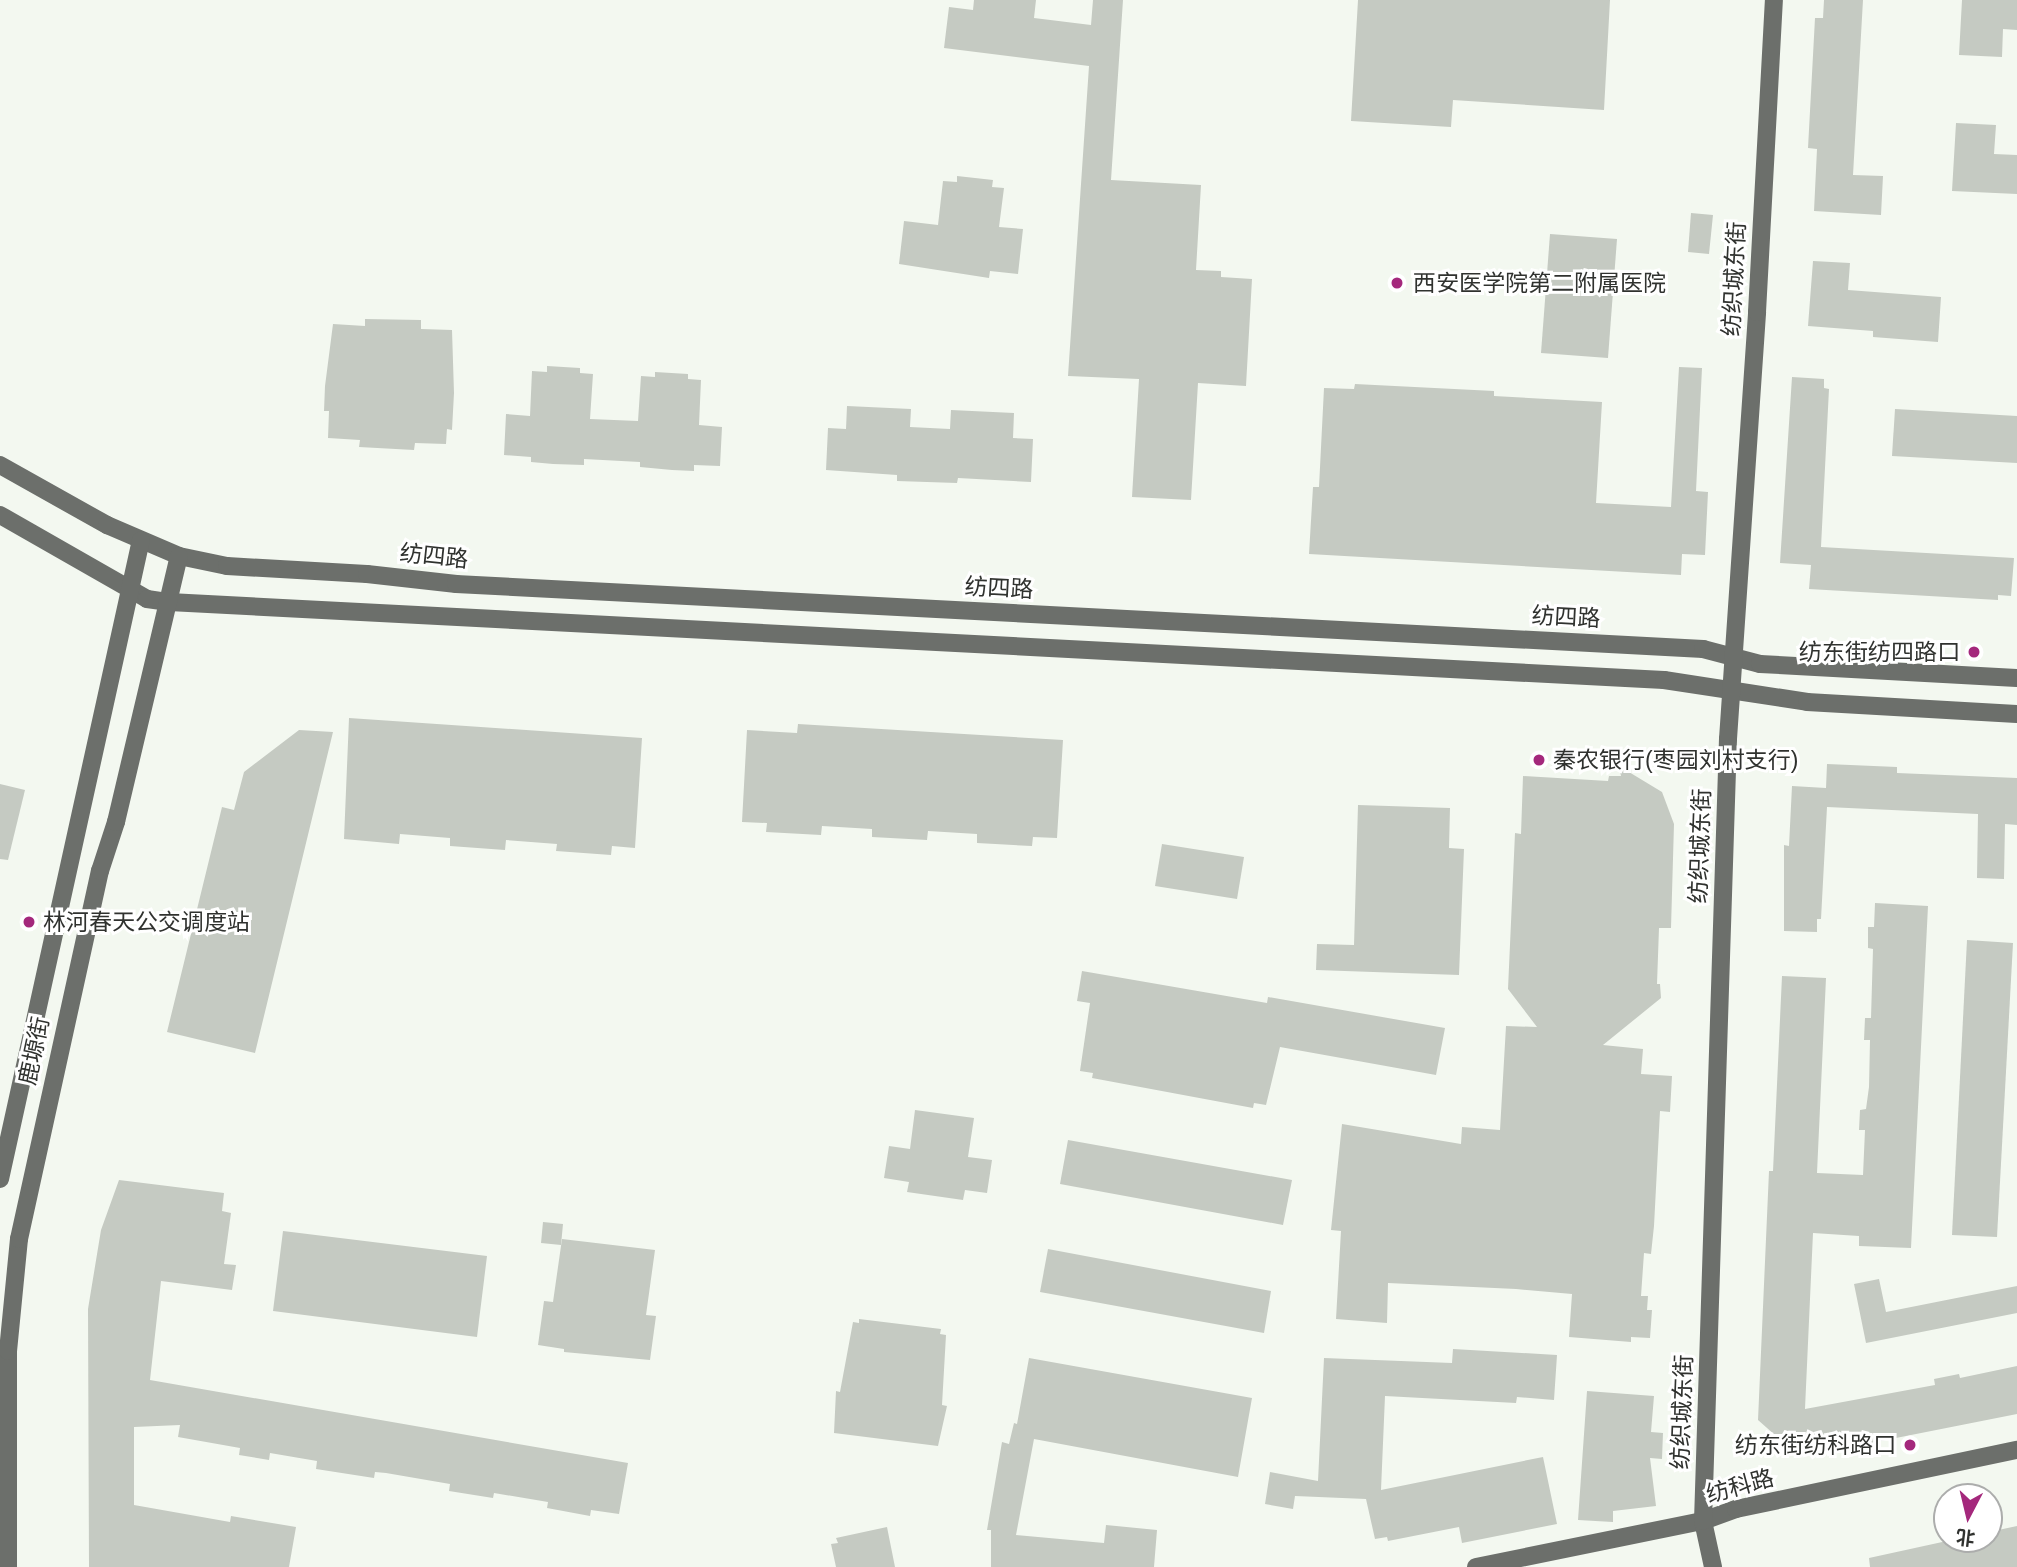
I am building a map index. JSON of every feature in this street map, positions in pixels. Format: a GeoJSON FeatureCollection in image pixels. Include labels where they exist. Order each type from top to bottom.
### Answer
{"type":"FeatureCollection","features":[{"type":"Feature","properties":{"kind":"street","name":"纺织城东街"},"geometry":{"type":"LineString","coordinates":[[1713,1567],[1703,1521],[1731,654],[1757,312],[1774,0]]}},
{"type":"Feature","properties":{"kind":"street","name":"纺四路"},"geometry":{"type":"LineString","coordinates":[[0,466],[107,525],[141,540],[179,556],[227,566],[367,574],[456,584],[1703,649],[1731,654],[1759,664],[2017,678]]}},
{"type":"Feature","properties":{"kind":"street"},"geometry":{"type":"LineString","coordinates":[[0,515],[147,599],[169,602],[1664,680],[1807,702],[2017,714]]}},
{"type":"Feature","properties":{"kind":"street","name":"鹿塬街"},"geometry":{"type":"LineString","coordinates":[[0,1179],[141,540]]}},
{"type":"Feature","properties":{"kind":"street","name":"鹿塬街"},"geometry":{"type":"LineString","coordinates":[[8,1567],[8,1351],[19,1240],[100,871],[116,822],[179,556]]}},
{"type":"Feature","properties":{"kind":"street","name":"纺科路"},"geometry":{"type":"LineString","coordinates":[[1476,1567],[1703,1521],[1735,1510],[2017,1450]]}},
{"type":"Feature","properties":{"kind":"building"},"geometry":{"type":"Polygon","coordinates":[[[974,0],[1036,0],[1034,18],[1091,25],[1093,0],[1123,0],[1111,180],[1201,185],[1196,270],[1221,271],[1221,277],[1252,279],[1246,386],[1198,383],[1191,500],[1132,497],[1139,379],[1068,376],[1089,66],[944,48],[949,7],[973,10],[974,0]]]}},
{"type":"Feature","properties":{"kind":"building"},"geometry":{"type":"Polygon","coordinates":[[[1358,0],[1610,0],[1604,110],[1453,100],[1451,127],[1351,121],[1358,0]]]}},
{"type":"Feature","properties":{"kind":"building"},"geometry":{"type":"Polygon","coordinates":[[[1824,0],[1863,0],[1853,175],[1883,176],[1881,215],[1814,211],[1817,149],[1808,148],[1815,18],[1823,18],[1824,0]]]}},
{"type":"Feature","properties":{"kind":"building"},"geometry":{"type":"Polygon","coordinates":[[[1962,0],[2017,0],[2017,30],[2003,29],[2002,57],[1959,55],[1962,0]]]}},
{"type":"Feature","properties":{"kind":"building"},"geometry":{"type":"Polygon","coordinates":[[[1956,123],[1996,125],[1994,154],[2017,155],[2017,194],[1952,191],[1956,123]]]}},
{"type":"Feature","properties":{"kind":"building"},"geometry":{"type":"Polygon","coordinates":[[[957,176],[993,180],[992,187],[1004,188],[999,227],[1023,229],[1018,274],[990,271],[989,278],[899,264],[904,221],[938,225],[943,181],[957,182],[957,176]]]}},
{"type":"Feature","properties":{"kind":"building"},"geometry":{"type":"Polygon","coordinates":[[[1691,213],[1713,215],[1709,254],[1688,252],[1691,213]]]}},
{"type":"Feature","properties":{"kind":"building"},"geometry":{"type":"Polygon","coordinates":[[[1550,234],[1617,239],[1608,358],[1541,353],[1550,234]]]}},
{"type":"Feature","properties":{"kind":"building"},"geometry":{"type":"Polygon","coordinates":[[[1813,261],[1850,263],[1848,290],[1941,297],[1938,342],[1873,337],[1873,331],[1808,326],[1813,261]]]}},
{"type":"Feature","properties":{"kind":"building"},"geometry":{"type":"Polygon","coordinates":[[[365,319],[421,320],[421,329],[452,330],[454,393],[452,430],[447,429],[446,444],[415,443],[414,450],[359,447],[360,440],[328,438],[329,411],[324,411],[325,386],[333,324],[365,326],[365,319]]]}},
{"type":"Feature","properties":{"kind":"building"},"geometry":{"type":"Polygon","coordinates":[[[547,366],[580,368],[580,373],[593,374],[590,419],[638,421],[641,376],[655,377],[655,372],[688,374],[688,379],[701,380],[699,425],[722,427],[720,466],[694,465],[694,471],[672,470],[640,467],[640,462],[584,459],[584,465],[553,464],[531,462],[531,457],[504,455],[506,414],[530,416],[532,371],[547,372],[547,366]]]}},
{"type":"Feature","properties":{"kind":"building"},"geometry":{"type":"Polygon","coordinates":[[[1679,367],[1702,368],[1696,491],[1708,492],[1705,555],[1682,554],[1681,575],[1309,554],[1313,487],[1319,487],[1324,388],[1354,389],[1355,384],[1494,391],[1494,396],[1602,402],[1596,503],[1671,507],[1679,367]]]}},
{"type":"Feature","properties":{"kind":"building"},"geometry":{"type":"Polygon","coordinates":[[[1792,377],[1824,379],[1824,388],[1829,389],[1821,547],[2014,558],[2011,596],[1998,595],[1998,600],[1809,589],[1811,565],[1780,563],[1792,377]]]}},
{"type":"Feature","properties":{"kind":"building"},"geometry":{"type":"Polygon","coordinates":[[[847,406],[911,409],[910,427],[950,429],[951,410],[1014,413],[1013,438],[1033,439],[1031,482],[958,478],[957,483],[897,481],[897,475],[826,470],[828,428],[846,429],[847,406]]]}},
{"type":"Feature","properties":{"kind":"building"},"geometry":{"type":"Polygon","coordinates":[[[1895,409],[2017,416],[2017,463],[1892,456],[1895,409]]]}},
{"type":"Feature","properties":{"kind":"building"},"geometry":{"type":"Polygon","coordinates":[[[349,718],[642,738],[635,848],[612,846],[611,855],[556,851],[557,844],[506,840],[505,850],[450,846],[450,838],[400,834],[399,844],[344,839],[349,718]]]}},
{"type":"Feature","properties":{"kind":"building"},"geometry":{"type":"Polygon","coordinates":[[[798,724],[1063,740],[1057,838],[1033,837],[1032,846],[977,843],[977,834],[928,831],[927,840],[872,837],[872,829],[822,826],[821,835],[766,832],[767,823],[742,822],[747,730],[797,733],[798,724]]]}},
{"type":"Feature","properties":{"kind":"building"},"geometry":{"type":"Polygon","coordinates":[[[299,730],[333,732],[255,1053],[167,1032],[222,807],[234,810],[244,772],[299,730]]]}},
{"type":"Feature","properties":{"kind":"building"},"geometry":{"type":"Polygon","coordinates":[[[1827,764],[1897,767],[1897,773],[2017,778],[2017,825],[2005,824],[2004,879],[1977,878],[1978,814],[1827,807],[1821,919],[1817,919],[1817,932],[1784,931],[1784,845],[1789,846],[1792,786],[1826,788],[1827,764]]]}},
{"type":"Feature","properties":{"kind":"building"},"geometry":{"type":"Polygon","coordinates":[[[1619,766],[1662,792],[1674,824],[1671,928],[1659,928],[1657,984],[1660,984],[1661,998],[1603,1045],[1643,1049],[1641,1074],[1672,1076],[1670,1112],[1660,1111],[1651,1254],[1644,1253],[1641,1296],[1648,1296],[1647,1310],[1652,1310],[1650,1338],[1631,1337],[1631,1342],[1569,1337],[1572,1294],[1516,1289],[1388,1283],[1387,1323],[1336,1319],[1341,1231],[1331,1230],[1342,1124],[1461,1144],[1462,1127],[1500,1130],[1506,1026],[1537,1027],[1508,989],[1515,833],[1521,834],[1523,776],[1608,781],[1609,776],[1621,776],[1619,766]]]}},
{"type":"Feature","properties":{"kind":"building"},"geometry":{"type":"Polygon","coordinates":[[[0,784],[25,790],[8,860],[0,859],[0,784]]]}},
{"type":"Feature","properties":{"kind":"building"},"geometry":{"type":"Polygon","coordinates":[[[1358,805],[1450,808],[1449,848],[1464,849],[1459,975],[1316,970],[1317,944],[1354,945],[1358,805]]]}},
{"type":"Feature","properties":{"kind":"building"},"geometry":{"type":"Polygon","coordinates":[[[1162,844],[1244,857],[1237,899],[1155,886],[1162,844]]]}},
{"type":"Feature","properties":{"kind":"building"},"geometry":{"type":"Polygon","coordinates":[[[1875,903],[1928,906],[1911,1248],[1859,1246],[1859,1236],[1813,1233],[1805,1409],[1935,1385],[1934,1379],[1959,1374],[1960,1378],[2017,1366],[2017,1414],[1800,1457],[1758,1420],[1769,1171],[1773,1171],[1782,976],[1826,978],[1817,1173],[1863,1175],[1865,1130],[1859,1130],[1860,1110],[1866,1109],[1869,1087],[1870,1040],[1864,1040],[1865,1018],[1871,1018],[1873,949],[1868,948],[1868,927],[1874,927],[1875,903]]]}},
{"type":"Feature","properties":{"kind":"building"},"geometry":{"type":"Polygon","coordinates":[[[1967,940],[2013,943],[1997,1237],[1952,1235],[1967,940]]]}},
{"type":"Feature","properties":{"kind":"building"},"geometry":{"type":"Polygon","coordinates":[[[1082,971],[1267,1003],[1268,997],[1445,1028],[1436,1075],[1280,1047],[1266,1105],[1254,1103],[1253,1108],[1092,1078],[1093,1073],[1080,1071],[1090,1003],[1077,1001],[1082,971]]]}},
{"type":"Feature","properties":{"kind":"building"},"geometry":{"type":"Polygon","coordinates":[[[915,1110],[974,1118],[968,1157],[992,1160],[987,1193],[965,1190],[963,1200],[907,1192],[909,1182],[884,1178],[889,1146],[910,1149],[915,1110]]]}},
{"type":"Feature","properties":{"kind":"building"},"geometry":{"type":"Polygon","coordinates":[[[1068,1140],[1292,1180],[1283,1225],[1060,1184],[1068,1140]]]}},
{"type":"Feature","properties":{"kind":"building"},"geometry":{"type":"Polygon","coordinates":[[[119,1180],[224,1193],[222,1211],[231,1213],[224,1264],[236,1265],[232,1290],[161,1281],[150,1380],[628,1463],[619,1514],[591,1510],[590,1516],[547,1508],[548,1502],[494,1493],[493,1498],[449,1491],[450,1484],[386,1473],[375,1472],[374,1478],[316,1469],[317,1461],[270,1453],[269,1460],[239,1455],[240,1448],[178,1437],[180,1425],[134,1427],[134,1505],[230,1522],[231,1516],[296,1527],[289,1567],[89,1567],[88,1309],[101,1230],[119,1180]]]}},
{"type":"Feature","properties":{"kind":"building"},"geometry":{"type":"Polygon","coordinates":[[[543,1222],[563,1224],[561,1245],[541,1243],[543,1222]]]}},
{"type":"Feature","properties":{"kind":"building"},"geometry":{"type":"Polygon","coordinates":[[[283,1231],[487,1256],[477,1337],[273,1311],[283,1231]]]}},
{"type":"Feature","properties":{"kind":"building"},"geometry":{"type":"Polygon","coordinates":[[[562,1239],[655,1250],[646,1315],[656,1316],[650,1360],[564,1352],[564,1349],[538,1345],[544,1301],[553,1302],[562,1239]]]}},
{"type":"Feature","properties":{"kind":"building"},"geometry":{"type":"Polygon","coordinates":[[[1048,1249],[1271,1291],[1264,1333],[1040,1292],[1048,1249]]]}},
{"type":"Feature","properties":{"kind":"building"},"geometry":{"type":"Polygon","coordinates":[[[1879,1279],[1886,1312],[2017,1286],[2017,1313],[1866,1343],[1854,1284],[1879,1279]]]}},
{"type":"Feature","properties":{"kind":"building"},"geometry":{"type":"Polygon","coordinates":[[[859,1319],[941,1329],[940,1334],[946,1335],[942,1405],[947,1406],[938,1446],[834,1433],[836,1391],[840,1392],[853,1322],[859,1323],[859,1319]]]}},
{"type":"Feature","properties":{"kind":"building"},"geometry":{"type":"Polygon","coordinates":[[[1453,1349],[1557,1355],[1554,1400],[1517,1397],[1516,1403],[1385,1396],[1381,1490],[1543,1457],[1557,1524],[1462,1543],[1459,1527],[1388,1541],[1387,1537],[1375,1539],[1366,1499],[1295,1496],[1293,1509],[1265,1504],[1270,1472],[1318,1481],[1324,1358],[1452,1363],[1453,1349]]]}},
{"type":"Feature","properties":{"kind":"building"},"geometry":{"type":"Polygon","coordinates":[[[1029,1358],[1252,1398],[1238,1477],[1034,1439],[1016,1535],[1104,1543],[1106,1525],[1157,1530],[1154,1567],[991,1567],[991,1530],[987,1530],[1002,1442],[1009,1444],[1014,1423],[1017,1424],[1029,1358]]]}},
{"type":"Feature","properties":{"kind":"building"},"geometry":{"type":"Polygon","coordinates":[[[1587,1391],[1654,1396],[1651,1432],[1663,1433],[1662,1459],[1650,1458],[1656,1506],[1613,1511],[1613,1522],[1578,1520],[1587,1391]]]}},
{"type":"Feature","properties":{"kind":"building"},"geometry":{"type":"Polygon","coordinates":[[[2017,1526],[2017,1567],[1870,1567],[1869,1558],[1933,1544],[1933,1553],[2003,1553],[2003,1529],[2017,1526]]]}},
{"type":"Feature","properties":{"kind":"building"},"geometry":{"type":"Polygon","coordinates":[[[887,1527],[895,1567],[836,1567],[831,1544],[838,1543],[836,1538],[887,1527]]]}},
{"type":"Feature","properties":{"kind":"place","name":"西安医学院第二附属医院"},"geometry":{"type":"Point","coordinates":[1397,283]}},
{"type":"Feature","properties":{"kind":"place","name":"纺东街纺四路口"},"geometry":{"type":"Point","coordinates":[1974,652]}},
{"type":"Feature","properties":{"kind":"place","name":"秦农银行(枣园刘村支行)"},"geometry":{"type":"Point","coordinates":[1539,760]}},
{"type":"Feature","properties":{"kind":"place","name":"林河春天公交调度站"},"geometry":{"type":"Point","coordinates":[29,922]}},
{"type":"Feature","properties":{"kind":"place","name":"纺东街纺科路口"},"geometry":{"type":"Point","coordinates":[1910,1445]}}]}
